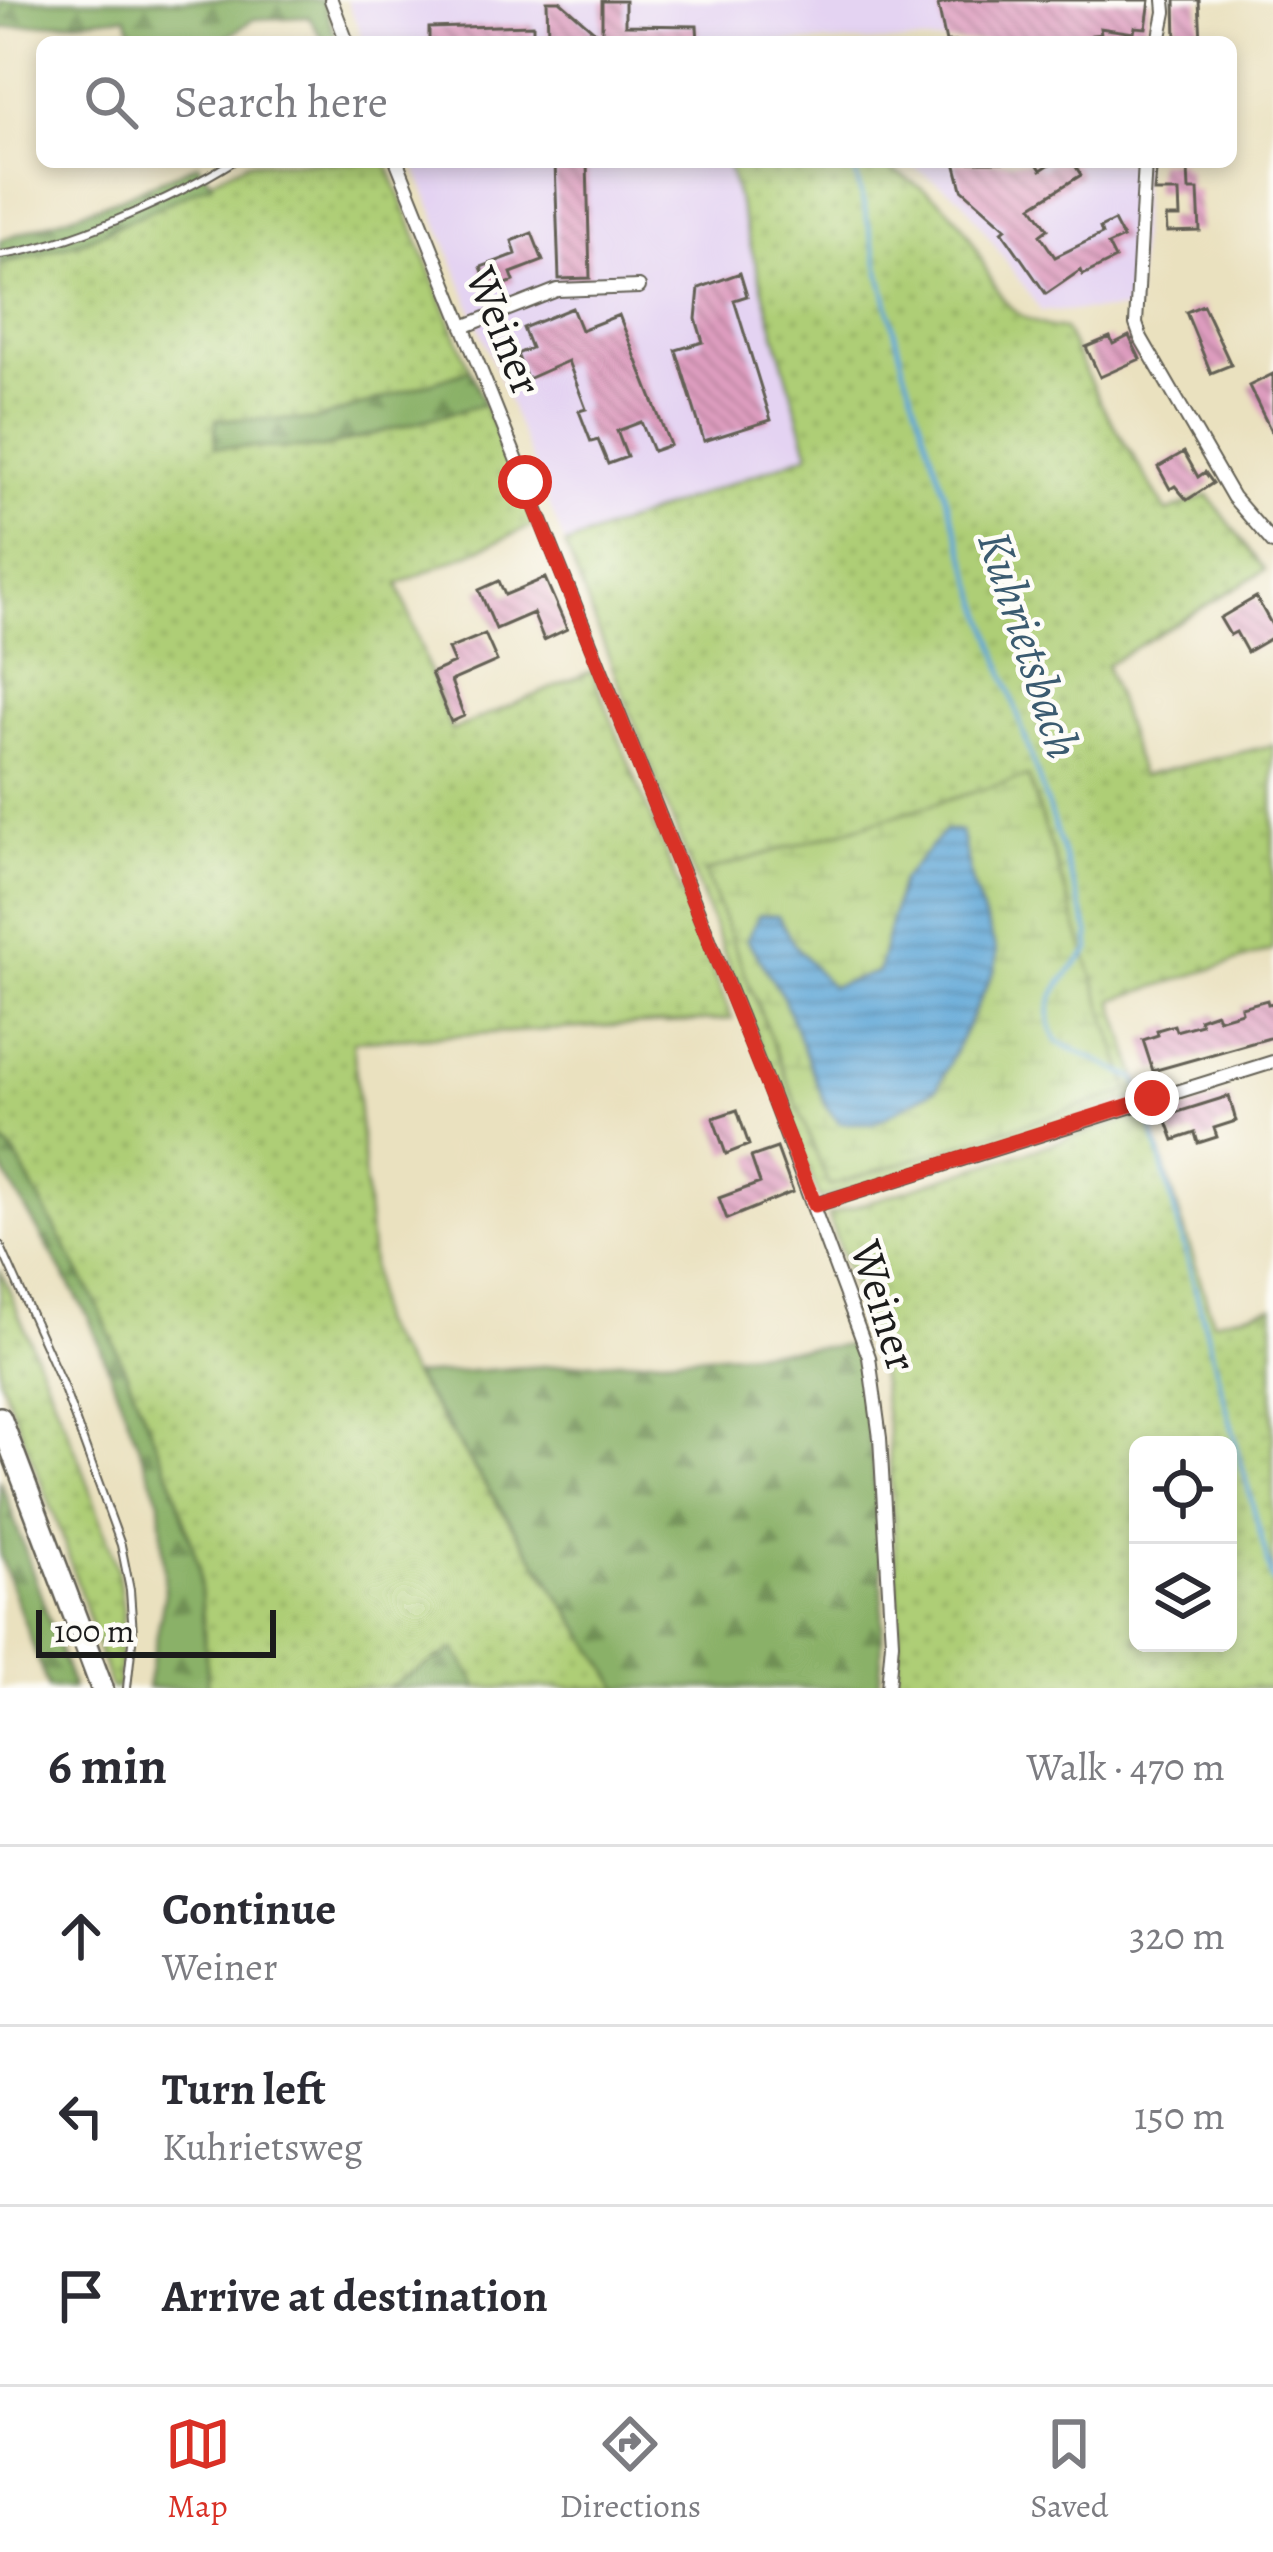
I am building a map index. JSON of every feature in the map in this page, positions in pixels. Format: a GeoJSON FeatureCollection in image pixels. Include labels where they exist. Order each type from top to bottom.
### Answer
{"type":"FeatureCollection","features":[{"type":"Feature","properties":{"kind":"highway"},"geometry":{"type":"LineString","coordinates":[[0,1418],[102,1688]]}},
{"type":"Feature","properties":{"kind":"street"},"geometry":{"type":"LineString","coordinates":[[331,0],[345,36]]}},
{"type":"Feature","properties":{"kind":"street"},"geometry":{"type":"LineString","coordinates":[[1160,36],[1163,0]]}},
{"type":"Feature","properties":{"kind":"street","name":"Weiner"},"geometry":{"type":"LineString","coordinates":[[400,168],[815,1205],[869,1357],[880,1438],[891,1619],[888,1688]]}},
{"type":"Feature","properties":{"kind":"street"},"geometry":{"type":"LineString","coordinates":[[1145,168],[1136,324],[1233,497],[1273,543]]}},
{"type":"Feature","properties":{"kind":"street"},"geometry":{"type":"LineString","coordinates":[[463,327],[557,290],[639,287]]}},
{"type":"Feature","properties":{"kind":"street"},"geometry":{"type":"LineString","coordinates":[[815,1205],[1273,1062]]}},
{"type":"Feature","properties":{"kind":"lane"},"geometry":{"type":"LineString","coordinates":[[0,255],[84,231],[223,168]]}},
{"type":"Feature","properties":{"kind":"lane"},"geometry":{"type":"LineString","coordinates":[[0,1245],[63,1386],[121,1545],[133,1634],[128,1688]]}},
{"type":"Feature","properties":{"kind":"shaded area"},"geometry":{"type":"Polygon","coordinates":[[[347,0],[1046,0],[1054,36],[362,36],[347,0]]]}},
{"type":"Feature","properties":{"kind":"shaded area"},"geometry":{"type":"Polygon","coordinates":[[[416,168],[729,168],[810,454],[565,545],[416,168]]]}},
{"type":"Feature","properties":{"kind":"shaded area"},"geometry":{"type":"Polygon","coordinates":[[[916,168],[1143,168],[1136,310],[1041,311],[962,199],[916,168]]]}},
{"type":"Feature","properties":{"kind":"green space"},"geometry":{"type":"Polygon","coordinates":[[[322,0],[336,36],[320,36],[309,17],[254,19],[229,36],[133,36],[126,16],[0,28],[0,2],[322,0]]]}},
{"type":"Feature","properties":{"kind":"green space"},"geometry":{"type":"Polygon","coordinates":[[[189,168],[201,168],[212,183],[86,240],[0,265],[0,240],[118,199],[189,168]]]}},
{"type":"Feature","properties":{"kind":"green space"},"geometry":{"type":"Polygon","coordinates":[[[236,168],[388,168],[470,370],[315,421],[217,419],[322,448],[484,404],[535,525],[398,584],[451,731],[592,671],[732,1019],[353,1041],[377,1323],[620,1688],[479,1688],[455,1649],[387,1688],[208,1688],[199,1567],[173,1483],[99,1308],[14,1153],[0,1139],[0,265],[86,240],[236,168]]]}},
{"type":"Feature","properties":{"kind":"green space"},"geometry":{"type":"Polygon","coordinates":[[[729,168],[887,168],[948,208],[964,227],[993,284],[1018,313],[1064,329],[1100,402],[1167,512],[1208,495],[1265,570],[1106,665],[1141,776],[1273,745],[1273,950],[1113,1000],[1143,1096],[820,1199],[565,545],[809,454],[729,168]]]}},
{"type":"Feature","properties":{"kind":"green space"},"geometry":{"type":"Polygon","coordinates":[[[470,370],[484,404],[322,448],[215,447],[216,419],[316,420],[470,370]]]}},
{"type":"Feature","properties":{"kind":"green space"},"geometry":{"type":"Polygon","coordinates":[[[1028,776],[1130,1091],[829,1186],[705,872],[1028,776]],[[961,831],[901,880],[878,972],[831,987],[793,943],[778,917],[747,940],[783,997],[826,1106],[937,1088],[995,969],[997,952],[972,884],[961,831]]]}},
{"type":"Feature","properties":{"kind":"green space"},"geometry":{"type":"Polygon","coordinates":[[[1148,1113],[1213,1321],[1273,1307],[1273,1688],[895,1688],[900,1645],[888,1431],[877,1357],[828,1215],[1148,1113]]]}},
{"type":"Feature","properties":{"kind":"green space"},"geometry":{"type":"Polygon","coordinates":[[[0,1139],[14,1153],[99,1308],[173,1484],[199,1567],[208,1688],[147,1688],[165,1592],[160,1501],[89,1318],[0,1165],[0,1139]]]}},
{"type":"Feature","properties":{"kind":"green space"},"geometry":{"type":"Polygon","coordinates":[[[0,1269],[82,1466],[117,1567],[123,1612],[118,1688],[111,1688],[61,1532],[0,1378],[0,1269]]]}},
{"type":"Feature","properties":{"kind":"green space"},"geometry":{"type":"Polygon","coordinates":[[[855,1345],[881,1559],[879,1688],[620,1688],[413,1375],[855,1345]]]}},
{"type":"Feature","properties":{"kind":"green space"},"geometry":{"type":"Polygon","coordinates":[[[0,1479],[73,1688],[48,1688],[0,1555],[0,1479]]]}},
{"type":"Feature","properties":{"kind":"green space"},"geometry":{"type":"Polygon","coordinates":[[[455,1649],[479,1688],[387,1688],[455,1649]]]}},
{"type":"Feature","properties":{"kind":"water"},"geometry":{"type":"Polygon","coordinates":[[[945,831],[961,831],[972,884],[997,952],[995,969],[937,1088],[874,1123],[839,1123],[826,1106],[783,997],[747,939],[759,915],[778,916],[793,943],[831,987],[878,972],[901,880],[945,831]]]}},
{"type":"Feature","properties":{"kind":"building"},"geometry":{"type":"Polygon","coordinates":[[[959,0],[1150,0],[1146,28],[1135,27],[1134,33],[1100,28],[1101,34],[1092,36],[945,36],[938,5],[959,0]]]}},
{"type":"Feature","properties":{"kind":"building"},"geometry":{"type":"Polygon","coordinates":[[[1175,0],[1199,0],[1201,36],[1176,36],[1175,0]]]}},
{"type":"Feature","properties":{"kind":"building"},"geometry":{"type":"Polygon","coordinates":[[[547,1],[560,1],[600,36],[548,36],[547,1]]]}},
{"type":"Feature","properties":{"kind":"building"},"geometry":{"type":"Polygon","coordinates":[[[602,1],[625,1],[625,25],[697,26],[698,36],[602,36],[602,1]]]}},
{"type":"Feature","properties":{"kind":"building"},"geometry":{"type":"Polygon","coordinates":[[[533,25],[533,36],[429,36],[429,28],[533,25]]]}},
{"type":"Feature","properties":{"kind":"building"},"geometry":{"type":"Polygon","coordinates":[[[555,168],[587,168],[590,278],[559,279],[555,168]]]}},
{"type":"Feature","properties":{"kind":"building"},"geometry":{"type":"Polygon","coordinates":[[[957,168],[1077,168],[1081,175],[1032,206],[1048,229],[1040,235],[1055,257],[1102,234],[1100,228],[1114,221],[1123,238],[1108,245],[1115,259],[1083,275],[1081,270],[1046,294],[1002,231],[1006,228],[962,189],[957,168]]]}},
{"type":"Feature","properties":{"kind":"building"},"geometry":{"type":"Polygon","coordinates":[[[1156,168],[1188,168],[1189,190],[1198,190],[1200,231],[1167,232],[1166,217],[1180,217],[1179,192],[1154,192],[1156,168]]]}},
{"type":"Feature","properties":{"kind":"building"},"geometry":{"type":"Polygon","coordinates":[[[532,233],[543,261],[511,273],[514,281],[490,290],[481,267],[516,254],[512,241],[532,233]]]}},
{"type":"Feature","properties":{"kind":"building"},"geometry":{"type":"Polygon","coordinates":[[[740,273],[747,296],[734,300],[771,420],[704,441],[676,350],[703,342],[696,319],[699,288],[740,273]]]}},
{"type":"Feature","properties":{"kind":"building"},"geometry":{"type":"Polygon","coordinates":[[[1203,305],[1231,365],[1211,373],[1186,312],[1203,305]]]}},
{"type":"Feature","properties":{"kind":"building"},"geometry":{"type":"Polygon","coordinates":[[[572,308],[581,330],[619,315],[670,445],[653,451],[641,422],[617,431],[627,457],[608,464],[598,440],[591,442],[579,411],[586,409],[568,361],[527,379],[517,354],[531,348],[523,328],[572,308]]]}},
{"type":"Feature","properties":{"kind":"building"},"geometry":{"type":"Polygon","coordinates":[[[1129,336],[1140,359],[1100,377],[1086,347],[1110,337],[1113,344],[1129,336]]]}},
{"type":"Feature","properties":{"kind":"building"},"geometry":{"type":"Polygon","coordinates":[[[1273,374],[1273,435],[1249,386],[1273,374]]]}},
{"type":"Feature","properties":{"kind":"building"},"geometry":{"type":"Polygon","coordinates":[[[1184,452],[1198,477],[1205,472],[1213,483],[1187,500],[1175,486],[1170,489],[1158,467],[1184,452]]]}},
{"type":"Feature","properties":{"kind":"building"},"geometry":{"type":"Polygon","coordinates":[[[545,578],[567,629],[544,640],[533,613],[496,629],[479,590],[499,581],[505,595],[545,578]]]}},
{"type":"Feature","properties":{"kind":"building"},"geometry":{"type":"Polygon","coordinates":[[[1256,597],[1273,627],[1273,637],[1247,652],[1236,632],[1230,635],[1220,618],[1256,597]]]}},
{"type":"Feature","properties":{"kind":"building"},"geometry":{"type":"Polygon","coordinates":[[[485,634],[497,661],[451,681],[464,716],[451,722],[431,673],[454,663],[448,649],[485,634]]]}},
{"type":"Feature","properties":{"kind":"building"},"geometry":{"type":"Polygon","coordinates":[[[1267,1000],[1273,1003],[1273,1037],[1153,1071],[1143,1040],[1158,1035],[1157,1030],[1174,1025],[1176,1031],[1201,1024],[1199,1019],[1216,1013],[1218,1019],[1267,1000]]]}},
{"type":"Feature","properties":{"kind":"building"},"geometry":{"type":"Polygon","coordinates":[[[1229,1096],[1236,1121],[1214,1128],[1217,1137],[1198,1143],[1195,1133],[1174,1140],[1165,1116],[1229,1096]]]}},
{"type":"Feature","properties":{"kind":"building"},"geometry":{"type":"Polygon","coordinates":[[[737,1110],[749,1145],[726,1154],[713,1118],[737,1110]]]}},
{"type":"Feature","properties":{"kind":"building"},"geometry":{"type":"Polygon","coordinates":[[[777,1148],[793,1192],[727,1219],[719,1198],[760,1183],[751,1157],[777,1148]]]}},
{"type":"Feature","properties":{"kind":"waterway","name":"Kuhrietsbach"},"geometry":{"type":"LineString","coordinates":[[854,168],[903,365],[1089,932],[1090,950],[1063,980],[1051,1003],[1052,1028],[1058,1042],[1136,1079],[1142,1091]]}},
{"type":"Feature","properties":{"kind":"waterway","name":"Kuhrietsbach"},"geometry":{"type":"LineString","coordinates":[[1147,1107],[1273,1582]]}},
{"type":"Feature","properties":{"kind":"route"},"geometry":{"type":"LineString","coordinates":[[525,482],[815,1205],[1152,1098]]}}]}
